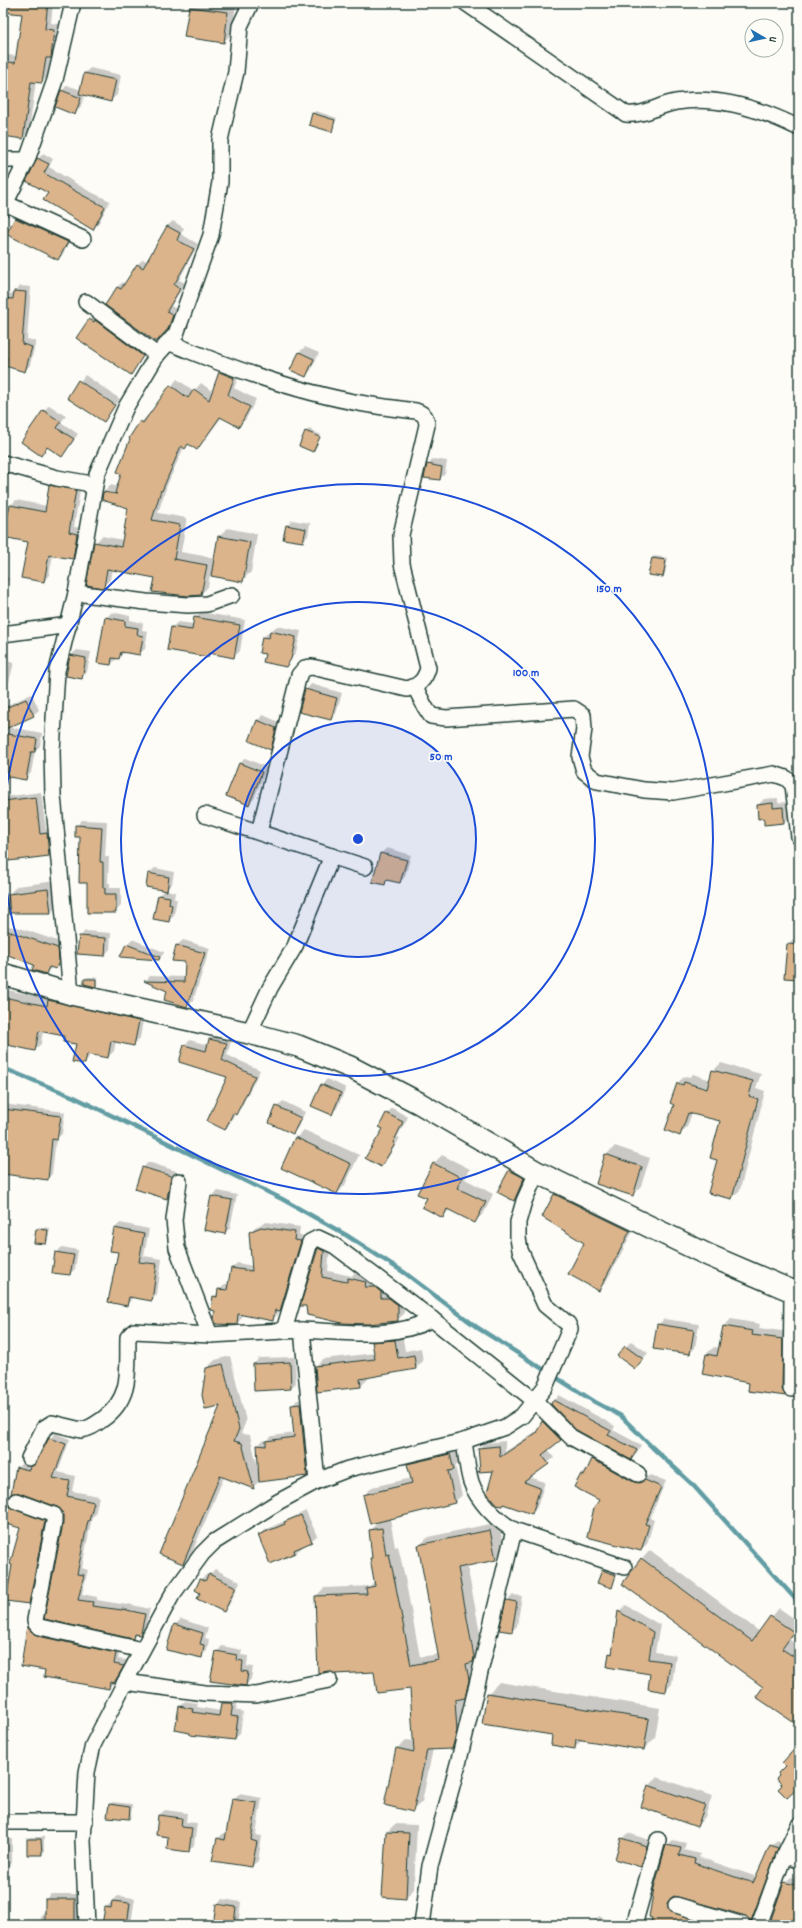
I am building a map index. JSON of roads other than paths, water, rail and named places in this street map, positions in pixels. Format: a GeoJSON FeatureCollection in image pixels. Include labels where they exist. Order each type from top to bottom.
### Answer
{"type":"FeatureCollection","features":[{"type":"Feature","properties":{"kind":"street"},"geometry":{"type":"LineString","coordinates":[[73,3],[55,80],[27,160],[5,206],[83,239]]}},
{"type":"Feature","properties":{"kind":"street"},"geometry":{"type":"LineString","coordinates":[[71,994],[53,795],[52,751],[57,671],[76,593],[93,488],[97,474],[126,407],[157,355],[176,334],[211,235],[220,182],[220,140],[236,72],[240,26],[251,3]]}},
{"type":"Feature","properties":{"kind":"street"},"geometry":{"type":"LineString","coordinates":[[466,3],[626,114],[632,115],[652,111],[674,102],[698,100],[734,104],[772,115],[799,128]]}},
{"type":"Feature","properties":{"kind":"street"},"geometry":{"type":"LineString","coordinates":[[3,160],[27,160]]}},
{"type":"Feature","properties":{"kind":"street"},"geometry":{"type":"LineString","coordinates":[[86,302],[157,355]]}},
{"type":"Feature","properties":{"kind":"street"},"geometry":{"type":"LineString","coordinates":[[168,342],[212,361],[309,391],[365,404],[424,414],[426,418],[427,426],[401,535],[400,549],[402,564],[428,668],[426,677],[415,687],[408,689],[312,667],[305,668],[299,675],[259,832]]}},
{"type":"Feature","properties":{"kind":"street"},"geometry":{"type":"LineString","coordinates":[[3,463],[57,478],[86,483],[93,488]]}},
{"type":"Feature","properties":{"kind":"street"},"geometry":{"type":"LineString","coordinates":[[76,593],[146,602],[188,605],[208,604],[232,595]]}},
{"type":"Feature","properties":{"kind":"street"},"geometry":{"type":"LineString","coordinates":[[3,634],[69,625]]}},
{"type":"Feature","properties":{"kind":"street"},"geometry":{"type":"LineString","coordinates":[[415,687],[424,706],[431,716],[446,718],[574,709],[583,715],[584,729],[580,757],[584,771],[597,781],[644,790],[673,792],[774,774],[786,778],[793,785],[799,837]]}},
{"type":"Feature","properties":{"kind":"street"},"geometry":{"type":"LineString","coordinates":[[205,815],[365,867]]}},
{"type":"Feature","properties":{"kind":"street"},"geometry":{"type":"LineString","coordinates":[[249,1033],[270,988],[295,946],[332,856]]}},
{"type":"Feature","properties":{"kind":"street"},"geometry":{"type":"LineString","coordinates":[[3,974],[71,994],[249,1033],[298,1046],[350,1067],[419,1103],[537,1172],[708,1255],[796,1293],[791,1389]]}},
{"type":"Feature","properties":{"kind":"street"},"geometry":{"type":"LineString","coordinates":[[87,1925],[83,1841],[85,1822],[85,1793],[90,1756],[97,1736],[124,1682],[172,1596],[208,1548],[278,1502],[317,1481],[348,1469],[464,1441],[505,1427],[522,1416],[545,1387],[569,1331],[568,1324],[545,1306],[520,1250],[518,1222],[524,1201],[537,1172]]}},
{"type":"Feature","properties":{"kind":"street"},"geometry":{"type":"LineString","coordinates":[[179,1181],[174,1220],[177,1248],[210,1335]]}},
{"type":"Feature","properties":{"kind":"street"},"geometry":{"type":"LineString","coordinates":[[284,1330],[310,1242],[318,1238],[335,1246],[437,1324],[535,1401],[571,1436],[638,1474]]}},
{"type":"Feature","properties":{"kind":"street"},"geometry":{"type":"LineString","coordinates":[[29,1458],[44,1428],[48,1425],[52,1423],[81,1430],[86,1429],[110,1414],[122,1400],[126,1390],[128,1337],[134,1331],[210,1335],[284,1330],[302,1335],[394,1331],[437,1324]]}},
{"type":"Feature","properties":{"kind":"street"},"geometry":{"type":"LineString","coordinates":[[302,1335],[317,1481]]}},
{"type":"Feature","properties":{"kind":"street"},"geometry":{"type":"LineString","coordinates":[[464,1441],[471,1482],[485,1506],[499,1520],[514,1530],[624,1567]]}},
{"type":"Feature","properties":{"kind":"street"},"geometry":{"type":"LineString","coordinates":[[16,1501],[54,1515],[54,1522],[35,1620],[36,1624],[40,1627],[142,1650]]}},
{"type":"Feature","properties":{"kind":"street"},"geometry":{"type":"LineString","coordinates":[[422,1925],[430,1866],[459,1760],[514,1530]]}},
{"type":"Feature","properties":{"kind":"street"},"geometry":{"type":"LineString","coordinates":[[124,1682],[205,1693],[256,1695],[329,1680]]}},
{"type":"Feature","properties":{"kind":"street"},"geometry":{"type":"LineString","coordinates":[[3,1822],[85,1822]]}},
{"type":"Feature","properties":{"kind":"street"},"geometry":{"type":"LineString","coordinates":[[759,1925],[784,1856],[799,1824]]}},
{"type":"Feature","properties":{"kind":"street"},"geometry":{"type":"LineString","coordinates":[[634,1925],[658,1840]]}},
{"type":"Feature","properties":{"kind":"street"},"geometry":{"type":"LineString","coordinates":[[784,1856],[799,1860]]}},
{"type":"Feature","properties":{"kind":"street"},"geometry":{"type":"LineString","coordinates":[[676,1905],[743,1925]]}},
{"type":"Feature","properties":{"kind":"waterway"},"geometry":{"type":"LineString","coordinates":[[3,1068],[74,1097],[282,1199],[346,1235],[405,1273],[478,1328],[595,1402],[621,1416],[692,1484],[799,1603]]}}]}
